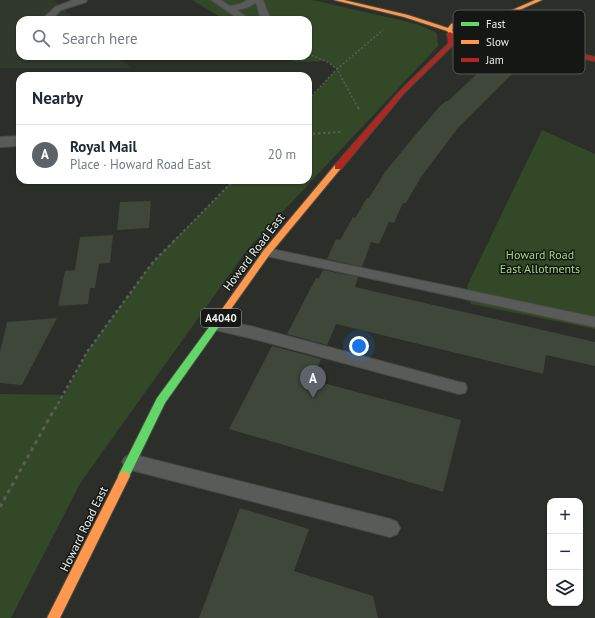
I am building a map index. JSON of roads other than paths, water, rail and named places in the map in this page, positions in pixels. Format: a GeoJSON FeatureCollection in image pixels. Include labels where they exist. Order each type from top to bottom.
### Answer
{"type":"FeatureCollection","features":[{"type":"Feature","properties":{"kind":"main road"},"geometry":{"type":"LineString","coordinates":[[337,0],[403,15],[453,21]]}},
{"type":"Feature","properties":{"kind":"main road"},"geometry":{"type":"LineString","coordinates":[[516,10],[539,0]]}},
{"type":"Feature","properties":{"kind":"main road"},"geometry":{"type":"LineString","coordinates":[[403,15],[450,32],[453,35]]}},
{"type":"Feature","properties":{"kind":"main road"},"geometry":{"type":"LineString","coordinates":[[450,32],[453,25]]}},
{"type":"Feature","properties":{"kind":"main road","name":"Howard Road East"},"geometry":{"type":"LineString","coordinates":[[53,618],[161,401],[267,252],[402,92],[452,43],[450,32]]}},
{"type":"Feature","properties":{"kind":"main road","name":"Howard Road East"},"geometry":{"type":"LineString","coordinates":[[442,52],[453,48]]}},
{"type":"Feature","properties":{"kind":"main road"},"geometry":{"type":"LineString","coordinates":[[585,57],[595,59]]}},
{"type":"Feature","properties":{"kind":"street"},"geometry":{"type":"LineString","coordinates":[[0,142],[16,141]]}},
{"type":"Feature","properties":{"kind":"lane"},"geometry":{"type":"LineString","coordinates":[[49,16],[61,6],[83,0]]}},
{"type":"Feature","properties":{"kind":"lane"},"geometry":{"type":"LineString","coordinates":[[215,0],[240,16]]}},
{"type":"Feature","properties":{"kind":"lane"},"geometry":{"type":"LineString","coordinates":[[228,8],[243,6],[254,0]]}},
{"type":"Feature","properties":{"kind":"lane"},"geometry":{"type":"LineString","coordinates":[[259,0],[265,16]]}},
{"type":"Feature","properties":{"kind":"lane"},"geometry":{"type":"LineString","coordinates":[[267,252],[595,322]]}},
{"type":"Feature","properties":{"kind":"lane"},"geometry":{"type":"LineString","coordinates":[[216,325],[250,332],[458,388]]}},
{"type":"Feature","properties":{"kind":"lane"},"geometry":{"type":"LineString","coordinates":[[131,462],[390,528]]}},
{"type":"Feature","properties":{"kind":"place","name":"Royal Mail"},"geometry":{"type":"Point","coordinates":[313,398]}},
{"type":"Feature","properties":{"kind":"park label","name":"Howard Road East Allotments"},"geometry":{"type":"Point","coordinates":[540,262]}}]}
